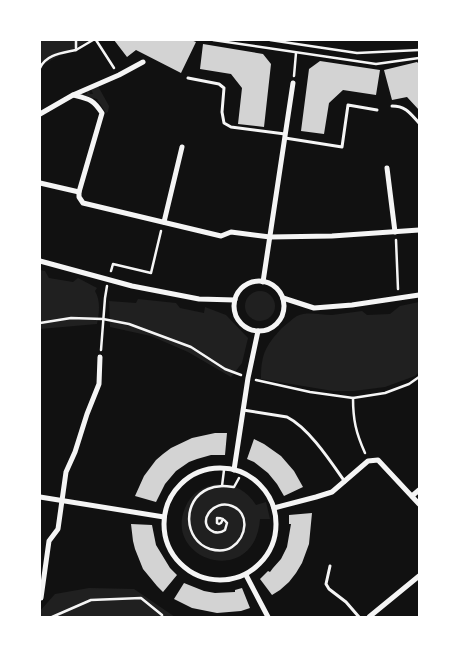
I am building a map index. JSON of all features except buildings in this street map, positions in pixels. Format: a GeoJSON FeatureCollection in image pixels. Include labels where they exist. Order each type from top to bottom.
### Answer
{"type":"FeatureCollection","features":[{"type":"Feature","properties":{"kind":"street"},"geometry":{"type":"LineString","coordinates":[[40,114],[73,95],[119,75],[143,62]]}},
{"type":"Feature","properties":{"kind":"street"},"geometry":{"type":"LineString","coordinates":[[263,282],[293,83]]}},
{"type":"Feature","properties":{"kind":"street"},"geometry":{"type":"LineString","coordinates":[[73,95],[96,103],[102,113],[79,192],[78,197],[83,203],[221,236],[231,232],[270,237],[419,230]]}},
{"type":"Feature","properties":{"kind":"street"},"geometry":{"type":"LineString","coordinates":[[164,222],[182,147]]}},
{"type":"Feature","properties":{"kind":"street"},"geometry":{"type":"LineString","coordinates":[[387,168],[395,232]]}},
{"type":"Feature","properties":{"kind":"street"},"geometry":{"type":"LineString","coordinates":[[40,183],[79,192]]}},
{"type":"Feature","properties":{"kind":"street"},"geometry":{"type":"LineString","coordinates":[[40,261],[109,280],[190,298],[235,300]]}},
{"type":"Feature","properties":{"kind":"street"},"geometry":{"type":"LineString","coordinates":[[263,282],[275,287],[283,298],[282,314],[279,321],[266,330],[251,329],[244,326],[239,320],[234,307],[235,300],[242,287],[248,283],[263,282]]}},
{"type":"Feature","properties":{"kind":"street"},"geometry":{"type":"LineString","coordinates":[[283,298],[314,308],[352,305],[419,295]]}},
{"type":"Feature","properties":{"kind":"street"},"geometry":{"type":"LineString","coordinates":[[234,470],[258,330]]}},
{"type":"Feature","properties":{"kind":"street"},"geometry":{"type":"LineString","coordinates":[[41,598],[49,541],[58,529],[66,472],[99,384],[100,357]]}},
{"type":"Feature","properties":{"kind":"street"},"geometry":{"type":"LineString","coordinates":[[274,508],[334,491],[368,462],[378,460],[419,504]]}},
{"type":"Feature","properties":{"kind":"street"},"geometry":{"type":"LineString","coordinates":[[225,468],[241,472],[253,478],[262,487],[270,497],[277,528],[272,547],[261,563],[246,575],[229,580],[212,580],[195,575],[181,565],[171,551],[165,534],[164,517],[169,500],[179,486],[192,476],[208,469],[225,468]]}},
{"type":"Feature","properties":{"kind":"street"},"geometry":{"type":"LineString","coordinates":[[412,496],[419,490]]}},
{"type":"Feature","properties":{"kind":"street"},"geometry":{"type":"LineString","coordinates":[[40,497],[164,517]]}},
{"type":"Feature","properties":{"kind":"street"},"geometry":{"type":"LineString","coordinates":[[246,575],[268,617]]}},
{"type":"Feature","properties":{"kind":"street"},"geometry":{"type":"LineString","coordinates":[[369,617],[419,576]]}},
{"type":"Feature","properties":{"kind":"lane"},"geometry":{"type":"LineString","coordinates":[[188,78],[219,84],[224,88],[222,112],[224,123],[231,127],[342,147],[348,105],[377,110]]}},
{"type":"Feature","properties":{"kind":"lane"},"geometry":{"type":"LineString","coordinates":[[392,106],[400,106],[408,111],[419,123]]}},
{"type":"Feature","properties":{"kind":"lane"},"geometry":{"type":"LineString","coordinates":[[243,410],[287,417],[294,420],[330,460],[345,482]]}},
{"type":"Feature","properties":{"kind":"lane"},"geometry":{"type":"LineString","coordinates":[[330,566],[326,584],[359,617]]}},
{"type":"Feature","properties":{"kind":"path"},"geometry":{"type":"LineString","coordinates":[[76,40],[76,50]]}},
{"type":"Feature","properties":{"kind":"path"},"geometry":{"type":"LineString","coordinates":[[40,68],[41,60],[55,54],[76,50],[94,40],[119,75]]}},
{"type":"Feature","properties":{"kind":"path"},"geometry":{"type":"LineString","coordinates":[[213,40],[376,64],[419,58]]}},
{"type":"Feature","properties":{"kind":"path"},"geometry":{"type":"LineString","coordinates":[[270,40],[357,53],[419,50]]}},
{"type":"Feature","properties":{"kind":"path"},"geometry":{"type":"LineString","coordinates":[[293,83],[296,53]]}},
{"type":"Feature","properties":{"kind":"path"},"geometry":{"type":"LineString","coordinates":[[395,232],[399,298]]}},
{"type":"Feature","properties":{"kind":"path"},"geometry":{"type":"LineString","coordinates":[[40,322],[71,318],[103,318],[129,324],[191,346],[225,369],[239,374]]}},
{"type":"Feature","properties":{"kind":"path"},"geometry":{"type":"LineString","coordinates":[[260,381],[310,392],[353,398],[385,393],[409,384],[419,377]]}},
{"type":"Feature","properties":{"kind":"path"},"geometry":{"type":"LineString","coordinates":[[353,398],[353,412],[357,434],[368,462]]}},
{"type":"Feature","properties":{"kind":"path"},"geometry":{"type":"LineString","coordinates":[[222,486],[225,468]]}},
{"type":"Feature","properties":{"kind":"path"},"geometry":{"type":"LineString","coordinates":[[224,519],[227,527],[225,530],[217,533],[210,529],[206,521],[210,510],[222,504],[229,505],[236,508],[243,517],[244,531],[238,542],[233,546],[220,550],[207,548],[201,544],[191,532],[188,516],[198,497],[208,489],[216,486],[234,487],[241,472]]}},
{"type":"Feature","properties":{"kind":"path"},"geometry":{"type":"LineString","coordinates":[[52,617],[91,600],[141,598],[162,617]]}},
{"type":"Feature","properties":{"kind":"shaded area"},"geometry":{"type":"Polygon","coordinates":[[[40,40],[90,40],[40,66],[40,40]]]}},
{"type":"Feature","properties":{"kind":"shaded area"},"geometry":{"type":"Polygon","coordinates":[[[98,86],[109,106],[106,113],[97,99],[85,96],[87,91],[93,94],[91,89],[98,86]]]}},
{"type":"Feature","properties":{"kind":"shaded area"},"geometry":{"type":"Polygon","coordinates":[[[40,270],[45,271],[49,278],[73,282],[78,278],[97,288],[95,291],[99,308],[97,324],[40,329],[40,270]]]}},
{"type":"Feature","properties":{"kind":"shaded area"},"geometry":{"type":"Polygon","coordinates":[[[260,291],[270,296],[275,306],[270,316],[260,321],[250,316],[245,306],[250,296],[260,291]]]}},
{"type":"Feature","properties":{"kind":"shaded area"},"geometry":{"type":"Polygon","coordinates":[[[138,299],[176,303],[180,308],[204,313],[205,307],[226,315],[248,338],[242,363],[231,377],[188,352],[151,336],[110,327],[109,301],[136,303],[138,299]]]}},
{"type":"Feature","properties":{"kind":"shaded area"},"geometry":{"type":"Polygon","coordinates":[[[419,302],[419,372],[415,376],[385,387],[354,391],[333,391],[261,379],[265,351],[282,328],[297,316],[310,313],[332,315],[362,311],[367,315],[390,314],[400,306],[419,302]]]}},
{"type":"Feature","properties":{"kind":"shaded area"},"geometry":{"type":"Polygon","coordinates":[[[218,484],[230,485],[240,489],[256,505],[266,502],[270,519],[260,519],[254,541],[243,554],[228,560],[212,560],[198,553],[187,542],[182,527],[185,508],[194,494],[207,486],[218,484]]]}},
{"type":"Feature","properties":{"kind":"shaded area"},"geometry":{"type":"Polygon","coordinates":[[[89,588],[134,589],[175,617],[40,617],[40,611],[55,594],[89,588]]]}}]}
